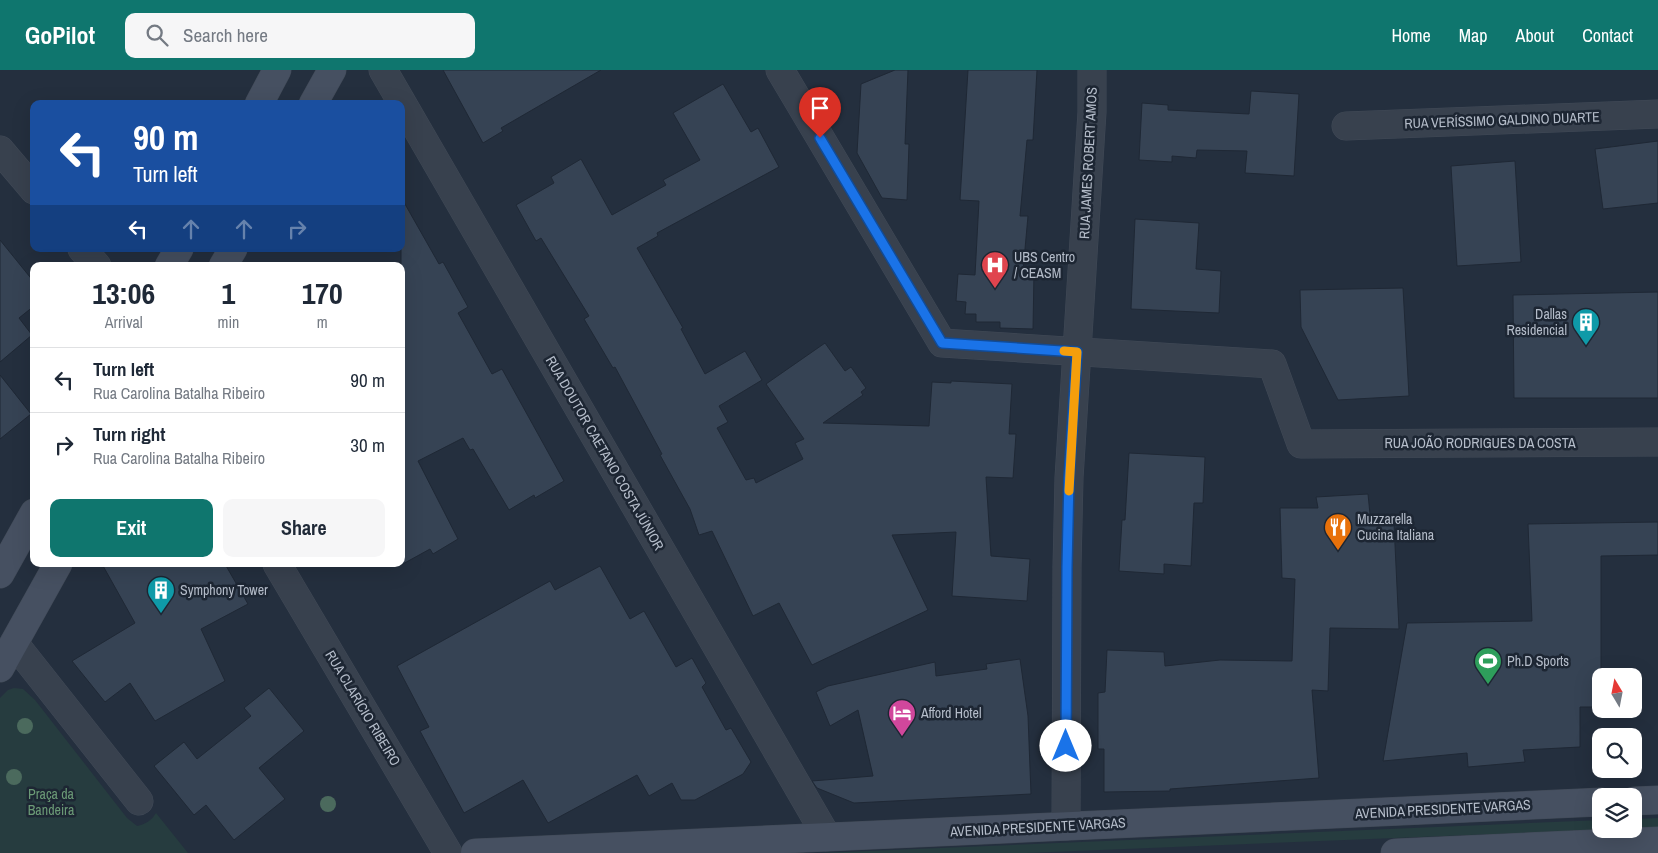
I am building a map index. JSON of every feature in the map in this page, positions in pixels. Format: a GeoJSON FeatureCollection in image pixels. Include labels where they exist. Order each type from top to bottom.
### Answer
{"type":"FeatureCollection","features":[{"type":"Feature","properties":{"kind":"main road"},"geometry":{"type":"LineString","coordinates":[[261,100],[277,70]]}},
{"type":"Feature","properties":{"kind":"main road"},"geometry":{"type":"LineString","coordinates":[[315,100],[332,70]]}},
{"type":"Feature","properties":{"kind":"main road"},"geometry":{"type":"LineString","coordinates":[[0,574],[30,520]]}},
{"type":"Feature","properties":{"kind":"main road"},"geometry":{"type":"LineString","coordinates":[[0,668],[56,567]]}},
{"type":"Feature","properties":{"kind":"main road"},"geometry":{"type":"LineString","coordinates":[[1642,801],[1658,800]]}},
{"type":"Feature","properties":{"kind":"main road","name":"AVENIDA PRESIDENTE VARGAS"},"geometry":{"type":"LineString","coordinates":[[475,853],[1592,802]]}},
{"type":"Feature","properties":{"kind":"main road"},"geometry":{"type":"LineString","coordinates":[[1395,853],[1658,841]]}},
{"type":"Feature","properties":{"kind":"street","name":"RUA DOUTOR CAETANO COSTA JÚNIOR"},"geometry":{"type":"LineString","coordinates":[[383,70],[400,100]]}},
{"type":"Feature","properties":{"kind":"street"},"geometry":{"type":"LineString","coordinates":[[780,70],[942,343],[1077,352]]}},
{"type":"Feature","properties":{"kind":"street","name":"RUA JAMES ROBERT AMOS"},"geometry":{"type":"LineString","coordinates":[[1066,826],[1069,478],[1092,112],[1092,70]]}},
{"type":"Feature","properties":{"kind":"street","name":"RUA DOUTOR CAETANO COSTA JÚNIOR"},"geometry":{"type":"LineString","coordinates":[[405,108],[826,836]]}},
{"type":"Feature","properties":{"kind":"street","name":"RUA VERÍSSIMO GALDINO DUARTE"},"geometry":{"type":"LineString","coordinates":[[1346,126],[1658,114]]}},
{"type":"Feature","properties":{"kind":"street"},"geometry":{"type":"LineString","coordinates":[[0,150],[30,185]]}},
{"type":"Feature","properties":{"kind":"street"},"geometry":{"type":"LineString","coordinates":[[85,252],[93,262]]}},
{"type":"Feature","properties":{"kind":"street","name":"RUA JOÃO RODRIGUES DA COSTA"},"geometry":{"type":"LineString","coordinates":[[1077,352],[1272,364],[1301,444],[1658,442]]}},
{"type":"Feature","properties":{"kind":"street","name":"RUA CLARÍCIO RIBEIRO"},"geometry":{"type":"LineString","coordinates":[[279,567],[448,853]]}},
{"type":"Feature","properties":{"kind":"street"},"geometry":{"type":"LineString","coordinates":[[14,643],[139,801]]}},
{"type":"Feature","properties":{"kind":"green space","name":"Praça da Bandeira"},"geometry":{"type":"Polygon","coordinates":[[[14,688],[23,689],[35,700],[127,818],[137,826],[148,822],[156,813],[188,853],[0,853],[0,698],[8,690],[14,688]]]}},
{"type":"Feature","properties":{"kind":"green space"},"geometry":{"type":"Polygon","coordinates":[[[1658,818],[1658,827],[1642,828],[1642,819],[1658,818]]]}},
{"type":"Feature","properties":{"kind":"green space"},"geometry":{"type":"Polygon","coordinates":[[[1592,820],[1592,830],[1027,853],[821,853],[1592,820]]]}},
{"type":"Feature","properties":{"kind":"building"},"geometry":{"type":"Polygon","coordinates":[[[443,70],[601,70],[501,128],[503,131],[483,143],[443,70]]]}},
{"type":"Feature","properties":{"kind":"building"},"geometry":{"type":"Polygon","coordinates":[[[895,70],[908,70],[905,144],[909,144],[907,200],[882,198],[857,153],[861,84],[895,70]]]}},
{"type":"Feature","properties":{"kind":"building"},"geometry":{"type":"Polygon","coordinates":[[[968,70],[1037,70],[1033,140],[1027,140],[1020,216],[1028,216],[1023,271],[1034,272],[1033,329],[1000,328],[1000,322],[976,322],[976,314],[965,314],[966,302],[956,301],[958,274],[975,275],[979,201],[960,200],[968,70]]]}},
{"type":"Feature","properties":{"kind":"building"},"geometry":{"type":"Polygon","coordinates":[[[723,84],[751,132],[758,128],[779,167],[657,233],[658,236],[637,248],[683,328],[681,329],[705,374],[745,351],[762,380],[719,406],[728,422],[717,428],[746,480],[754,478],[756,483],[803,459],[795,443],[804,439],[766,384],[825,343],[845,371],[851,367],[866,388],[861,392],[863,395],[823,423],[929,426],[932,382],[1012,384],[1009,434],[1016,434],[1013,478],[986,477],[991,556],[1030,559],[1027,601],[952,596],[956,532],[892,535],[928,610],[812,665],[779,603],[753,616],[712,531],[699,535],[690,509],[660,455],[662,454],[615,367],[613,368],[584,319],[589,316],[541,238],[536,241],[516,205],[554,183],[551,177],[581,159],[612,215],[666,185],[663,180],[700,160],[673,113],[723,84]]]}},
{"type":"Feature","properties":{"kind":"building"},"geometry":{"type":"Polygon","coordinates":[[[1251,91],[1299,94],[1294,176],[1245,173],[1247,151],[1197,150],[1196,158],[1172,156],[1172,162],[1139,160],[1142,103],[1168,105],[1168,110],[1249,114],[1251,91]]]}},
{"type":"Feature","properties":{"kind":"building"},"geometry":{"type":"Polygon","coordinates":[[[1658,141],[1658,203],[1603,209],[1595,149],[1658,141]]]}},
{"type":"Feature","properties":{"kind":"building"},"geometry":{"type":"Polygon","coordinates":[[[1515,161],[1521,262],[1457,266],[1451,166],[1515,161]]]}},
{"type":"Feature","properties":{"kind":"building"},"geometry":{"type":"Polygon","coordinates":[[[405,204],[439,264],[443,262],[468,307],[458,313],[492,374],[502,369],[564,481],[535,498],[534,495],[509,510],[473,449],[470,450],[463,438],[418,461],[458,539],[433,554],[430,549],[405,563],[405,262],[401,262],[401,252],[405,252],[405,204]]]}},
{"type":"Feature","properties":{"kind":"building"},"geometry":{"type":"Polygon","coordinates":[[[1135,219],[1199,223],[1196,269],[1221,271],[1219,313],[1131,309],[1135,219]]]}},
{"type":"Feature","properties":{"kind":"building"},"geometry":{"type":"Polygon","coordinates":[[[0,240],[30,277],[30,309],[19,318],[30,332],[30,337],[0,362],[0,240]]]}},
{"type":"Feature","properties":{"kind":"building"},"geometry":{"type":"Polygon","coordinates":[[[1403,288],[1409,396],[1338,400],[1301,327],[1300,290],[1403,288]]]}},
{"type":"Feature","properties":{"kind":"building","name":"Dallas Residencial"},"geometry":{"type":"Polygon","coordinates":[[[1658,292],[1658,398],[1514,398],[1513,295],[1658,292]]]}},
{"type":"Feature","properties":{"kind":"building"},"geometry":{"type":"Polygon","coordinates":[[[0,375],[30,415],[0,439],[0,375]]]}},
{"type":"Feature","properties":{"kind":"building"},"geometry":{"type":"Polygon","coordinates":[[[1129,453],[1205,457],[1203,503],[1194,503],[1191,566],[1164,564],[1164,574],[1119,571],[1122,520],[1125,520],[1129,453]]]}},
{"type":"Feature","properties":{"kind":"building"},"geometry":{"type":"Polygon","coordinates":[[[1368,494],[1371,524],[1394,524],[1399,629],[1330,628],[1328,691],[1312,690],[1319,778],[1170,789],[1170,791],[1104,792],[1104,749],[1098,749],[1098,693],[1105,692],[1107,650],[1164,652],[1165,666],[1220,660],[1292,661],[1295,579],[1282,578],[1280,508],[1318,508],[1316,497],[1368,494]]]}},
{"type":"Feature","properties":{"kind":"building","name":"Ph.D Sports"},"geometry":{"type":"Polygon","coordinates":[[[1658,522],[1658,555],[1601,556],[1601,668],[1592,668],[1592,707],[1580,707],[1580,747],[1523,750],[1525,762],[1468,767],[1467,753],[1383,761],[1407,623],[1532,621],[1528,524],[1658,522]]]}},
{"type":"Feature","properties":{"kind":"building"},"geometry":{"type":"Polygon","coordinates":[[[600,566],[630,619],[644,611],[676,667],[692,658],[706,683],[702,687],[726,730],[731,728],[751,762],[743,774],[695,800],[681,800],[672,783],[649,796],[637,775],[548,823],[523,780],[464,813],[420,731],[429,727],[397,666],[550,581],[555,590],[600,566]]]}},
{"type":"Feature","properties":{"kind":"building"},"geometry":{"type":"Polygon","coordinates":[[[104,567],[227,567],[248,604],[201,629],[225,681],[155,721],[130,683],[105,702],[72,661],[135,623],[104,567]]]}},
{"type":"Feature","properties":{"kind":"building"},"geometry":{"type":"Polygon","coordinates":[[[1020,659],[1028,716],[1031,794],[854,803],[817,788],[812,781],[873,776],[858,710],[830,726],[816,692],[828,686],[935,662],[936,676],[987,669],[986,664],[1020,659]]]}},
{"type":"Feature","properties":{"kind":"building"},"geometry":{"type":"Polygon","coordinates":[[[269,688],[304,731],[259,768],[285,799],[234,840],[206,805],[194,815],[154,766],[184,742],[197,759],[251,716],[244,708],[269,688]]]}},
{"type":"Feature","properties":{"kind":"slow traffic"},"geometry":{"type":"LineString","coordinates":[[1064,351],[1077,352],[1069,491]]}},
{"type":"Feature","properties":{"kind":"place","name":"UBS Centro / CEASM"},"geometry":{"type":"Point","coordinates":[995,289]}},
{"type":"Feature","properties":{"kind":"place","name":"Dallas Residencial"},"geometry":{"type":"Point","coordinates":[1586,346]}},
{"type":"Feature","properties":{"kind":"place","name":"Muzzarella Cucina Italiana"},"geometry":{"type":"Point","coordinates":[1338,551]}},
{"type":"Feature","properties":{"kind":"place","name":"Symphony Tower"},"geometry":{"type":"Point","coordinates":[161,614]}},
{"type":"Feature","properties":{"kind":"place","name":"Ph.D Sports"},"geometry":{"type":"Point","coordinates":[1488,685]}},
{"type":"Feature","properties":{"kind":"place","name":"Afford Hotel"},"geometry":{"type":"Point","coordinates":[902,737]}},
{"type":"Feature","properties":{"kind":"route"},"geometry":{"type":"LineString","coordinates":[[820,138],[942,343],[1077,352],[1069,478],[1066,746]]}}]}
